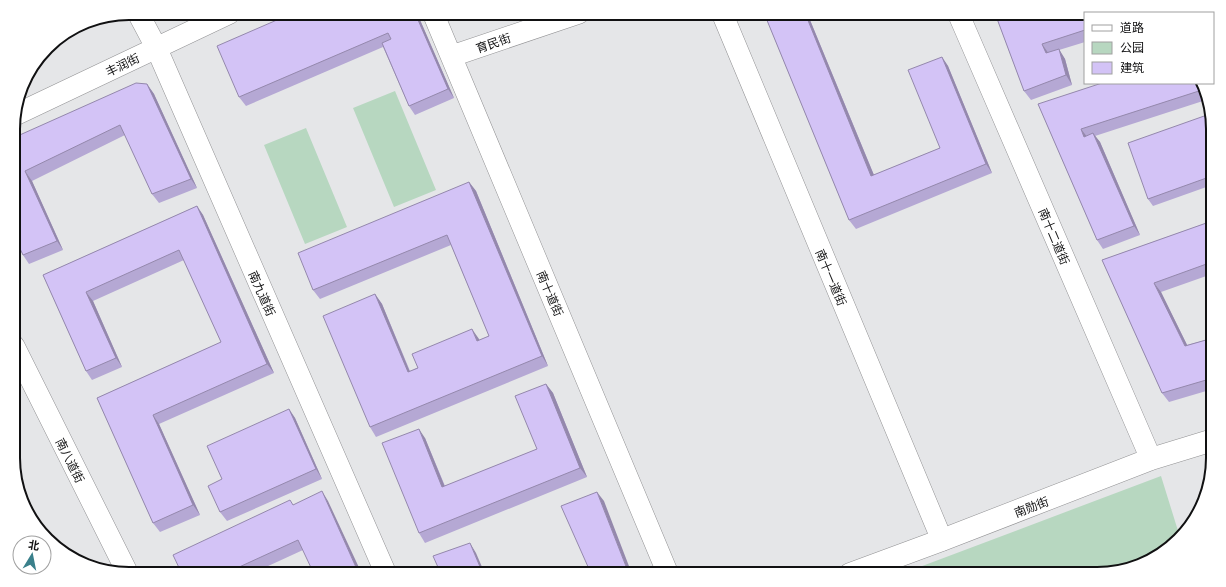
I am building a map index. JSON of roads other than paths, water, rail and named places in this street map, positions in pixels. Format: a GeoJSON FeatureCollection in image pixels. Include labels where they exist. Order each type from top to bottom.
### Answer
{"type":"FeatureCollection","features":[{"type":"Feature","properties":{"kind":"main road","name":"南勋街"},"geometry":{"type":"LineString","coordinates":[[869,567],[1151,459],[1206,442]]}},
{"type":"Feature","properties":{"kind":"street","name":"南九道街"},"geometry":{"type":"LineString","coordinates":[[142,20],[156,47],[383,567]]}},
{"type":"Feature","properties":{"kind":"street","name":"丰润街"},"geometry":{"type":"LineString","coordinates":[[22,112],[215,20]]}},
{"type":"Feature","properties":{"kind":"street","name":"南十道街"},"geometry":{"type":"LineString","coordinates":[[436,20],[665,567]]}},
{"type":"Feature","properties":{"kind":"street","name":"育民街"},"geometry":{"type":"LineString","coordinates":[[452,56],[558,20]]}},
{"type":"Feature","properties":{"kind":"street","name":"南十一道街"},"geometry":{"type":"LineString","coordinates":[[725,20],[942,540]]}},
{"type":"Feature","properties":{"kind":"street","name":"南十二道街"},"geometry":{"type":"LineString","coordinates":[[961,20],[1151,459]]}},
{"type":"Feature","properties":{"kind":"street","name":"南八道街"},"geometry":{"type":"LineString","coordinates":[[20,358],[124,567]]}}]}
